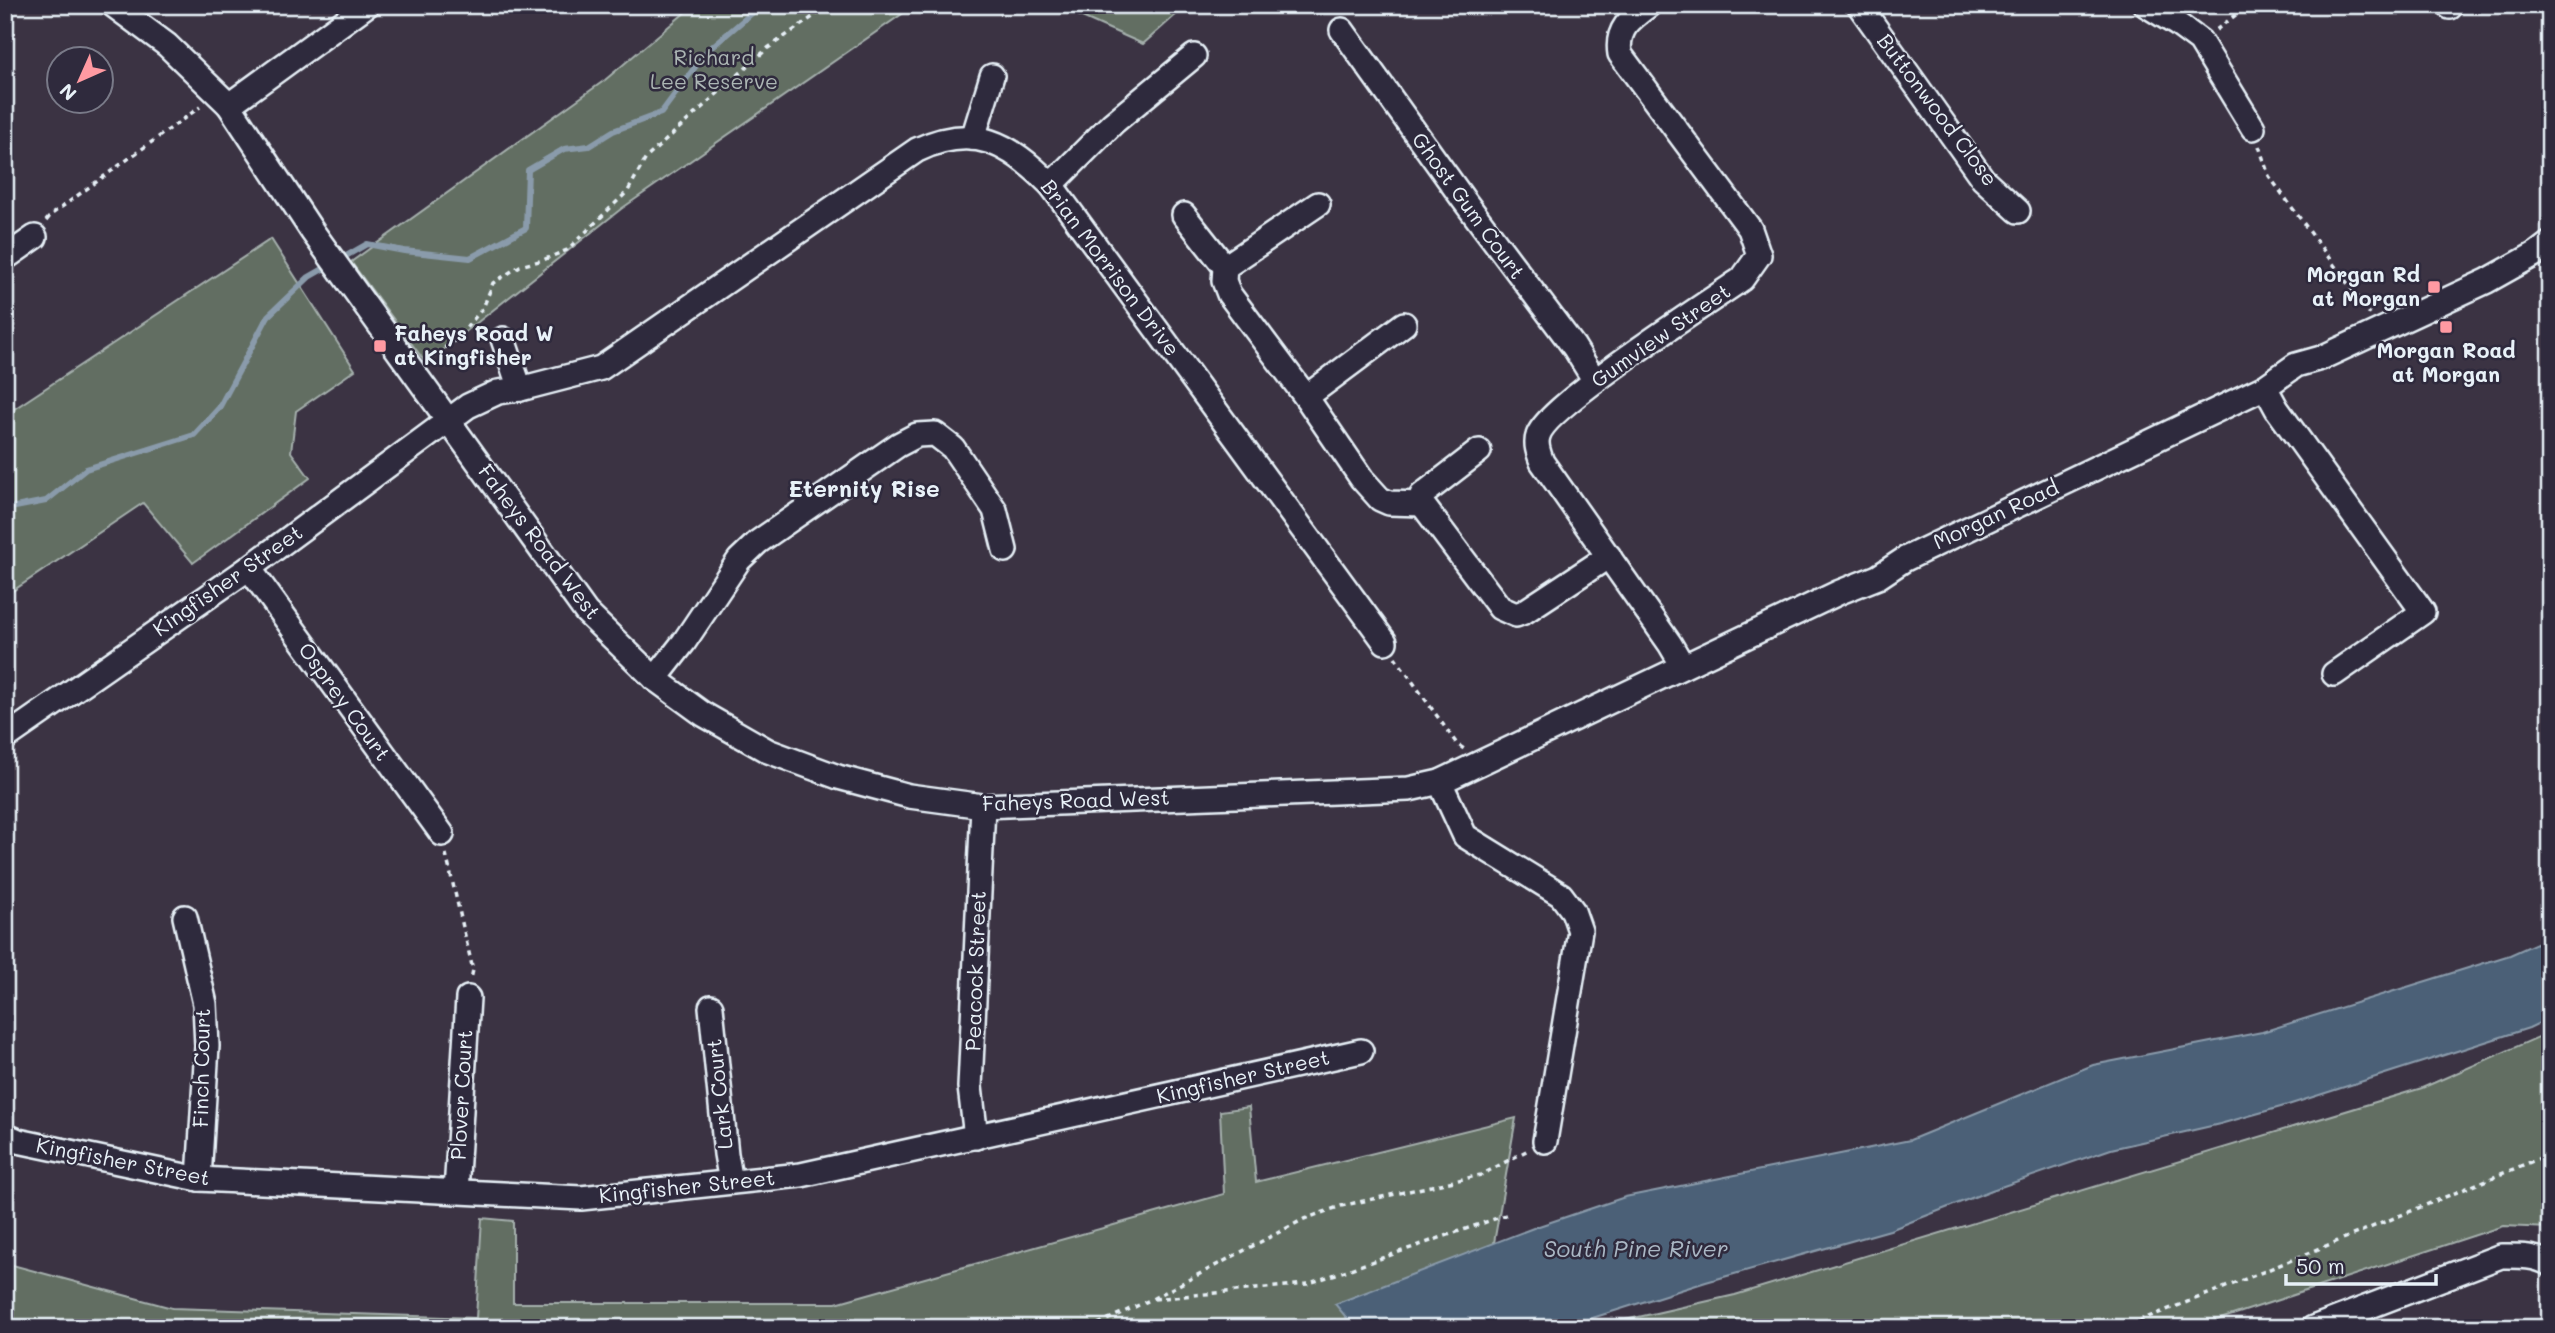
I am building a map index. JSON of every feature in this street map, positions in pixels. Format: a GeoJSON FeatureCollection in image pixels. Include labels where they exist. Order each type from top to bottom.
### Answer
{"type":"FeatureCollection","features":[{"type":"Feature","properties":{"kind":"street","name":"Faheys Road West"},"geometry":{"type":"LineString","coordinates":[[113,5],[167,45],[229,105],[312,231],[586,612],[655,678],[703,714],[780,755],[838,778],[909,796],[983,806],[1409,789],[1440,782]]}},
{"type":"Feature","properties":{"kind":"street"},"geometry":{"type":"LineString","coordinates":[[229,105],[367,5]]}},
{"type":"Feature","properties":{"kind":"street","name":"Gumview Street"},"geometry":{"type":"LineString","coordinates":[[1649,5],[1633,17],[1620,33],[1620,54],[1750,229],[1759,256],[1742,279],[1595,381],[1545,423],[1538,435],[1537,447],[1542,462],[1683,666]]}},
{"type":"Feature","properties":{"kind":"street","name":"Buttonwood Close"},"geometry":{"type":"LineString","coordinates":[[1859,5],[1983,179],[2018,211]]}},
{"type":"Feature","properties":{"kind":"street"},"geometry":{"type":"LineString","coordinates":[[2146,5],[2200,41],[2253,128]]}},
{"type":"Feature","properties":{"kind":"street","name":"Ghost Gum Court"},"geometry":{"type":"LineString","coordinates":[[1342,30],[1595,381]]}},
{"type":"Feature","properties":{"kind":"street"},"geometry":{"type":"LineString","coordinates":[[1051,185],[1113,123],[1194,56]]}},
{"type":"Feature","properties":{"kind":"street"},"geometry":{"type":"LineString","coordinates":[[973,138],[992,76]]}},
{"type":"Feature","properties":{"kind":"street","name":"Brian Morrison Drive"},"geometry":{"type":"LineString","coordinates":[[449,420],[484,396],[601,368],[917,150],[956,136],[995,143],[1014,153],[1051,185],[1385,642]]}},
{"type":"Feature","properties":{"kind":"street"},"geometry":{"type":"LineString","coordinates":[[1224,267],[1318,204]]}},
{"type":"Feature","properties":{"kind":"street"},"geometry":{"type":"LineString","coordinates":[[1184,215],[1224,267],[1224,281],[1229,294],[1306,397],[1362,480],[1380,499],[1389,503],[1422,504]]}},
{"type":"Feature","properties":{"kind":"street"},"geometry":{"type":"LineString","coordinates":[[5,258],[35,237]]}},
{"type":"Feature","properties":{"kind":"street","name":"Morgan Road"},"geometry":{"type":"LineString","coordinates":[[1440,782],[1840,592],[1878,577],[1905,559],[2265,387],[2296,366],[2320,358],[2487,281],[2550,243]]}},
{"type":"Feature","properties":{"kind":"street"},"geometry":{"type":"LineString","coordinates":[[1306,397],[1404,324]]}},
{"type":"Feature","properties":{"kind":"street"},"geometry":{"type":"LineString","coordinates":[[503,339],[520,389]]}},
{"type":"Feature","properties":{"kind":"street"},"geometry":{"type":"LineString","coordinates":[[2265,387],[2277,409],[2423,612],[2334,674]]}},
{"type":"Feature","properties":{"kind":"street","name":"Kingfisher Street"},"geometry":{"type":"LineString","coordinates":[[5,738],[249,568],[449,420]]}},
{"type":"Feature","properties":{"kind":"street"},"geometry":{"type":"LineString","coordinates":[[655,678],[684,642],[739,559],[758,542],[917,435],[935,435],[953,448],[995,510],[1005,550]]}},
{"type":"Feature","properties":{"kind":"street"},"geometry":{"type":"LineString","coordinates":[[1479,452],[1422,495],[1422,504],[1500,608],[1516,614],[1524,612],[1609,556]]}},
{"type":"Feature","properties":{"kind":"street","name":"Osprey Court"},"geometry":{"type":"LineString","coordinates":[[249,568],[442,834]]}},
{"type":"Feature","properties":{"kind":"street"},"geometry":{"type":"LineString","coordinates":[[1440,782],[1465,836],[1561,895],[1573,911],[1580,931],[1545,1141]]}},
{"type":"Feature","properties":{"kind":"street","name":"Peacock Street"},"geometry":{"type":"LineString","coordinates":[[976,1137],[970,1087],[983,806]]}},
{"type":"Feature","properties":{"kind":"street","name":"Finch Court"},"geometry":{"type":"LineString","coordinates":[[184,917],[201,979],[206,1032],[199,1179]]}},
{"type":"Feature","properties":{"kind":"street","name":"Plover Court"},"geometry":{"type":"LineString","coordinates":[[456,1192],[468,998]]}},
{"type":"Feature","properties":{"kind":"street","name":"Lark Court"},"geometry":{"type":"LineString","coordinates":[[711,1007],[726,1154],[732,1182]]}},
{"type":"Feature","properties":{"kind":"street","name":"Kingfisher Street"},"geometry":{"type":"LineString","coordinates":[[5,1135],[44,1147],[199,1179],[582,1198],[801,1175],[1361,1051]]}},
{"type":"Feature","properties":{"kind":"street"},"geometry":{"type":"LineString","coordinates":[[2313,1328],[2501,1256],[2522,1255],[2550,1264]]}},
{"type":"Feature","properties":{"kind":"path"},"geometry":{"type":"LineString","coordinates":[[426,360],[456,340],[483,308],[494,283],[520,266],[567,250],[628,191],[646,158],[768,47],[830,5]]}},
{"type":"Feature","properties":{"kind":"path"},"geometry":{"type":"LineString","coordinates":[[2200,41],[2249,5]]}},
{"type":"Feature","properties":{"kind":"path"},"geometry":{"type":"LineString","coordinates":[[35,237],[52,214],[201,106],[229,105]]}},
{"type":"Feature","properties":{"kind":"path"},"geometry":{"type":"LineString","coordinates":[[2253,128],[2269,176],[2373,318]]}},
{"type":"Feature","properties":{"kind":"path"},"geometry":{"type":"LineString","coordinates":[[1385,642],[1457,744],[1468,752]]}},
{"type":"Feature","properties":{"kind":"path"},"geometry":{"type":"LineString","coordinates":[[442,834],[473,970],[468,998]]}},
{"type":"Feature","properties":{"kind":"path"},"geometry":{"type":"LineString","coordinates":[[1089,1328],[1152,1300],[1304,1219],[1341,1206],[1481,1175],[1545,1141]]}},
{"type":"Feature","properties":{"kind":"path"},"geometry":{"type":"LineString","coordinates":[[2120,1328],[2550,1154]]}},
{"type":"Feature","properties":{"kind":"path"},"geometry":{"type":"LineString","coordinates":[[1152,1300],[1307,1284],[1506,1215]]}},
{"type":"Feature","properties":{"kind":"green space","name":"Richard Lee Reserve"},"geometry":{"type":"Polygon","coordinates":[[[694,5],[915,5],[621,209],[426,363],[351,262],[605,80],[694,5]]]}},
{"type":"Feature","properties":{"kind":"green space"},"geometry":{"type":"Polygon","coordinates":[[[1055,5],[1187,5],[1143,44],[1055,5]]]}},
{"type":"Feature","properties":{"kind":"green space"},"geometry":{"type":"Polygon","coordinates":[[[271,239],[355,370],[296,411],[291,452],[310,478],[193,563],[143,503],[5,596],[5,415],[271,239]]]}},
{"type":"Feature","properties":{"kind":"green space"},"geometry":{"type":"Polygon","coordinates":[[[2550,1032],[2550,1228],[2503,1226],[2193,1328],[1590,1328],[1735,1295],[2422,1088],[2550,1032]]]}},
{"type":"Feature","properties":{"kind":"green space"},"geometry":{"type":"Polygon","coordinates":[[[1249,1107],[1256,1182],[1516,1118],[1479,1328],[5,1328],[5,1263],[172,1308],[476,1318],[482,1218],[513,1221],[513,1303],[836,1303],[1224,1194],[1220,1111],[1249,1107]]]}},
{"type":"Feature","properties":{"kind":"water","name":"South Pine River"},"geometry":{"type":"Polygon","coordinates":[[[2550,937],[2550,1018],[2529,1028],[2288,1105],[2111,1149],[1992,1190],[1890,1230],[1706,1282],[1561,1328],[1355,1328],[1335,1304],[1536,1227],[1625,1197],[1910,1140],[2093,1065],[2262,1032],[2510,955],[2550,937]]]}},
{"type":"Feature","properties":{"kind":"waterway"},"geometry":{"type":"LineString","coordinates":[[339,260],[367,244],[470,258],[526,228],[528,170],[564,149],[589,146],[613,131],[661,113],[707,51],[752,13],[752,5]]}},
{"type":"Feature","properties":{"kind":"waterway"},"geometry":{"type":"LineString","coordinates":[[5,509],[46,501],[86,469],[194,435],[219,408],[268,316],[309,277],[330,265]]}},
{"type":"Feature","properties":{"kind":"place","name":"Morgan Rd at Morgan"},"geometry":{"type":"Point","coordinates":[2434,287]}},
{"type":"Feature","properties":{"kind":"place","name":"Morgan Road at Morgan"},"geometry":{"type":"Point","coordinates":[2446,327]}},
{"type":"Feature","properties":{"kind":"place","name":"Faheys Road W at Kingfisher"},"geometry":{"type":"Point","coordinates":[380,346]}},
{"type":"Feature","properties":{"kind":"district","name":"Eternity Rise"},"geometry":{"type":"Point","coordinates":[864,489]}}]}
